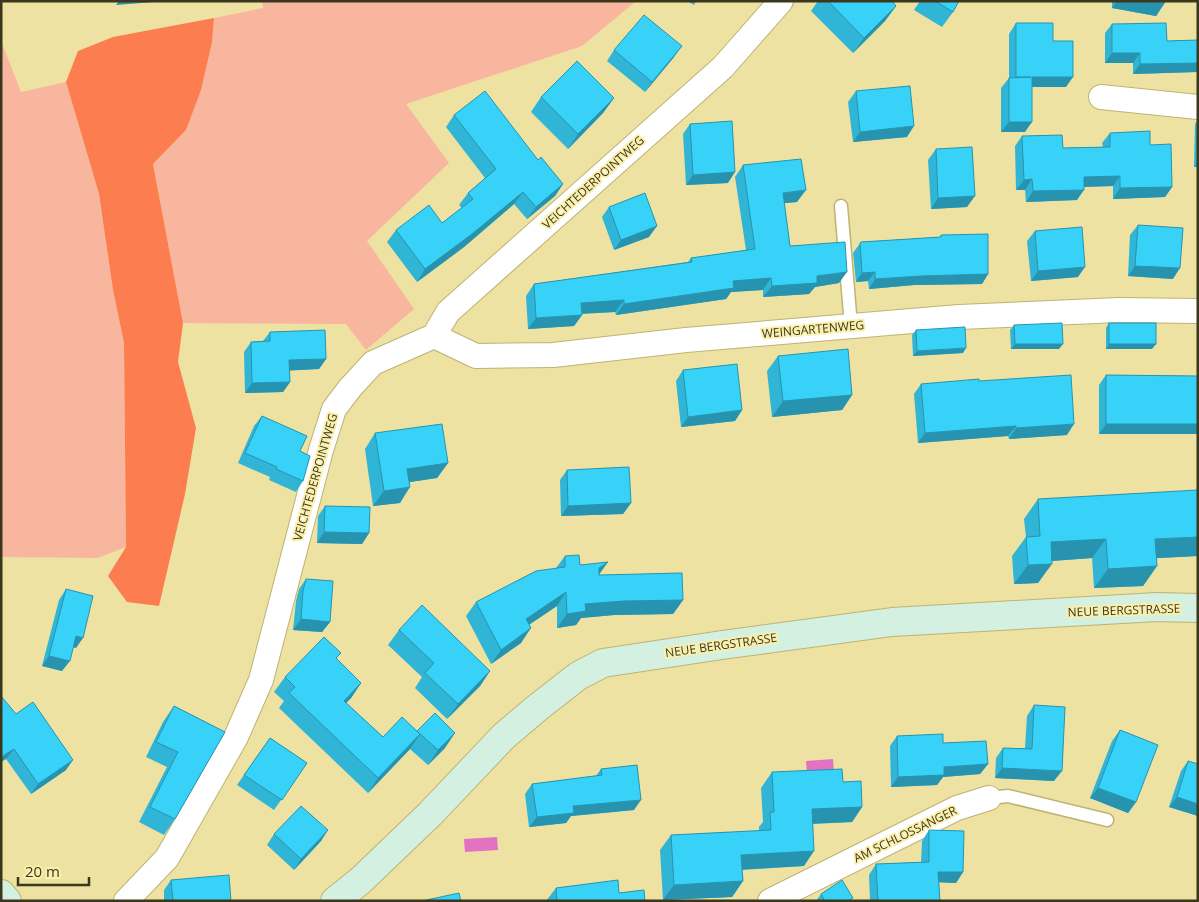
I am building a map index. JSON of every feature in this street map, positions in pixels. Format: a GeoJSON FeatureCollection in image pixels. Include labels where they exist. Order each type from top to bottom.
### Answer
{"type":"FeatureCollection","features":[{"type":"Feature","properties":{"kind":"street","name":"VEICHTEDERPOINTWEG"},"geometry":{"type":"LineString","coordinates":[[126,901],[166,858],[236,737],[250,704],[260,680],[320,450],[334,409],[373,363],[434,336],[448,312],[723,67],[781,1]]}},
{"type":"Feature","properties":{"kind":"street"},"geometry":{"type":"LineString","coordinates":[[1101,97],[1198,107]]}},
{"type":"Feature","properties":{"kind":"street","name":"WEINGARTENWEG"},"geometry":{"type":"LineString","coordinates":[[434,336],[476,356],[553,355],[686,340],[959,317],[1118,310],[1198,311]]}},
{"type":"Feature","properties":{"kind":"street","name":"NEUE BERGSTRASSE"},"geometry":{"type":"LineString","coordinates":[[335,901],[360,881],[430,814],[504,736],[558,690],[578,676],[603,663],[722,644],[892,622],[1138,608],[1198,608]]}},
{"type":"Feature","properties":{"kind":"street","name":"AM SCHLOSSANGER"},"geometry":{"type":"LineString","coordinates":[[770,901],[957,808],[989,798]]}},
{"type":"Feature","properties":{"kind":"street"},"geometry":{"type":"LineString","coordinates":[[1,894],[7,901]]}},
{"type":"Feature","properties":{"kind":"lane"},"geometry":{"type":"LineString","coordinates":[[841,206],[851,326]]}},
{"type":"Feature","properties":{"kind":"lane","name":"AM SCHLOSSANGER"},"geometry":{"type":"LineString","coordinates":[[989,798],[1008,796],[1107,820]]}},
{"type":"Feature","properties":{"kind":"shaded area"},"geometry":{"type":"Polygon","coordinates":[[[262,1],[636,1],[582,46],[406,104],[449,163],[367,241],[414,309],[366,350],[346,324],[183,323],[153,164],[186,130],[212,42],[214,18],[263,8],[262,1]]]}},
{"type":"Feature","properties":{"kind":"shaded area"},"geometry":{"type":"Polygon","coordinates":[[[214,18],[212,42],[201,90],[186,130],[153,164],[183,323],[178,362],[196,428],[185,494],[159,606],[127,602],[108,576],[126,547],[124,343],[113,290],[99,194],[66,82],[78,51],[113,37],[214,18]]]}},
{"type":"Feature","properties":{"kind":"shaded area"},"geometry":{"type":"Polygon","coordinates":[[[1,41],[21,92],[66,82],[99,194],[113,290],[124,343],[126,547],[98,558],[1,557],[1,41]]]}},
{"type":"Feature","properties":{"kind":"shaded area"},"geometry":{"type":"Polygon","coordinates":[[[833,759],[834,773],[807,775],[806,761],[833,759]]]}},
{"type":"Feature","properties":{"kind":"shaded area"},"geometry":{"type":"Polygon","coordinates":[[[497,837],[498,850],[465,852],[464,839],[497,837]]]}},
{"type":"Feature","properties":{"kind":"building"},"geometry":{"type":"Polygon","coordinates":[[[828,1],[892,1],[896,6],[864,38],[828,1]]]}},
{"type":"Feature","properties":{"kind":"building"},"geometry":{"type":"Polygon","coordinates":[[[935,1],[959,1],[953,12],[935,1]]]}},
{"type":"Feature","properties":{"kind":"building"},"geometry":{"type":"Polygon","coordinates":[[[644,15],[682,46],[652,82],[614,50],[644,15]]]}},
{"type":"Feature","properties":{"kind":"building"},"geometry":{"type":"Polygon","coordinates":[[[1016,23],[1053,23],[1053,41],[1073,41],[1073,77],[1032,77],[1032,122],[1009,122],[1009,78],[1031,77],[1016,77],[1016,23]]]}},
{"type":"Feature","properties":{"kind":"building"},"geometry":{"type":"Polygon","coordinates":[[[1166,23],[1167,41],[1198,40],[1198,63],[1140,64],[1140,53],[1112,53],[1112,24],[1166,23]]]}},
{"type":"Feature","properties":{"kind":"building"},"geometry":{"type":"Polygon","coordinates":[[[577,61],[614,98],[578,134],[541,97],[577,61]]]}},
{"type":"Feature","properties":{"kind":"building"},"geometry":{"type":"Polygon","coordinates":[[[910,86],[914,126],[860,132],[856,91],[910,86]]]}},
{"type":"Feature","properties":{"kind":"building"},"geometry":{"type":"Polygon","coordinates":[[[485,91],[538,160],[541,157],[563,184],[536,207],[523,192],[472,234],[425,269],[396,230],[429,205],[442,223],[473,199],[468,193],[496,169],[454,115],[485,91]]]}},
{"type":"Feature","properties":{"kind":"building"},"geometry":{"type":"Polygon","coordinates":[[[732,121],[735,172],[693,175],[690,124],[732,121]]]}},
{"type":"Feature","properties":{"kind":"building"},"geometry":{"type":"Polygon","coordinates":[[[1150,131],[1150,145],[1171,144],[1172,187],[1120,188],[1120,176],[1084,177],[1084,190],[1033,191],[1032,179],[1024,180],[1022,136],[1062,135],[1063,148],[1110,147],[1110,133],[1150,131]]]}},
{"type":"Feature","properties":{"kind":"building"},"geometry":{"type":"Polygon","coordinates":[[[972,147],[975,196],[938,198],[936,149],[972,147]]]}},
{"type":"Feature","properties":{"kind":"building"},"geometry":{"type":"Polygon","coordinates":[[[801,159],[806,190],[783,193],[790,246],[845,242],[847,272],[817,276],[817,283],[772,286],[771,278],[733,281],[734,288],[624,304],[624,300],[581,303],[582,315],[536,318],[534,284],[692,262],[691,258],[755,249],[743,165],[801,159]]]}},
{"type":"Feature","properties":{"kind":"building"},"geometry":{"type":"Polygon","coordinates":[[[645,193],[657,226],[621,240],[609,207],[645,193]]]}},
{"type":"Feature","properties":{"kind":"building"},"geometry":{"type":"Polygon","coordinates":[[[1138,225],[1183,228],[1180,268],[1135,266],[1138,225]]]}},
{"type":"Feature","properties":{"kind":"building"},"geometry":{"type":"Polygon","coordinates":[[[1082,227],[1085,267],[1038,271],[1035,231],[1082,227]]]}},
{"type":"Feature","properties":{"kind":"building"},"geometry":{"type":"Polygon","coordinates":[[[988,234],[988,274],[875,279],[875,272],[862,273],[861,242],[941,237],[941,235],[988,234]]]}},
{"type":"Feature","properties":{"kind":"building"},"geometry":{"type":"Polygon","coordinates":[[[1062,323],[1063,344],[1015,344],[1014,325],[1062,323]]]}},
{"type":"Feature","properties":{"kind":"building"},"geometry":{"type":"Polygon","coordinates":[[[1109,323],[1156,323],[1156,344],[1109,344],[1109,323]]]}},
{"type":"Feature","properties":{"kind":"building"},"geometry":{"type":"Polygon","coordinates":[[[965,327],[966,348],[917,351],[916,330],[965,327]]]}},
{"type":"Feature","properties":{"kind":"building"},"geometry":{"type":"Polygon","coordinates":[[[325,330],[326,359],[289,360],[290,382],[252,383],[251,342],[270,341],[270,332],[325,330]]]}},
{"type":"Feature","properties":{"kind":"building"},"geometry":{"type":"Polygon","coordinates":[[[848,349],[852,395],[783,401],[778,356],[848,349]]]}},
{"type":"Feature","properties":{"kind":"building"},"geometry":{"type":"Polygon","coordinates":[[[737,364],[742,410],[688,417],[683,370],[737,364]]]}},
{"type":"Feature","properties":{"kind":"building"},"geometry":{"type":"Polygon","coordinates":[[[1071,375],[1074,424],[1016,428],[1016,426],[925,433],[921,384],[979,379],[979,381],[1071,375]]]}},
{"type":"Feature","properties":{"kind":"building"},"geometry":{"type":"Polygon","coordinates":[[[1106,375],[1198,376],[1198,424],[1106,424],[1106,375]]]}},
{"type":"Feature","properties":{"kind":"building"},"geometry":{"type":"Polygon","coordinates":[[[262,416],[307,436],[300,451],[310,456],[303,481],[245,453],[262,416]]]}},
{"type":"Feature","properties":{"kind":"building"},"geometry":{"type":"Polygon","coordinates":[[[442,424],[448,463],[407,469],[410,487],[384,491],[375,433],[442,424]]]}},
{"type":"Feature","properties":{"kind":"building"},"geometry":{"type":"Polygon","coordinates":[[[629,467],[631,503],[568,506],[567,470],[629,467]]]}},
{"type":"Feature","properties":{"kind":"building"},"geometry":{"type":"Polygon","coordinates":[[[1198,490],[1198,537],[1155,539],[1157,566],[1108,569],[1106,539],[1051,542],[1052,564],[1028,565],[1026,537],[1040,536],[1038,499],[1198,490]]]}},
{"type":"Feature","properties":{"kind":"building"},"geometry":{"type":"Polygon","coordinates":[[[325,506],[370,507],[369,533],[324,532],[325,506]]]}},
{"type":"Feature","properties":{"kind":"building"},"geometry":{"type":"Polygon","coordinates":[[[579,555],[580,565],[608,562],[599,568],[599,575],[682,573],[683,600],[585,604],[586,611],[567,614],[566,592],[526,619],[531,628],[501,650],[476,602],[536,571],[565,567],[565,556],[579,555]]]}},
{"type":"Feature","properties":{"kind":"building"},"geometry":{"type":"Polygon","coordinates":[[[306,579],[333,581],[330,622],[301,619],[306,579]]]}},
{"type":"Feature","properties":{"kind":"building"},"geometry":{"type":"Polygon","coordinates":[[[66,589],[93,596],[83,638],[76,636],[70,661],[49,656],[66,589]]]}},
{"type":"Feature","properties":{"kind":"building"},"geometry":{"type":"Polygon","coordinates":[[[422,605],[490,671],[458,704],[425,673],[434,663],[399,630],[422,605]]]}},
{"type":"Feature","properties":{"kind":"building"},"geometry":{"type":"Polygon","coordinates":[[[324,637],[341,653],[336,658],[361,683],[344,701],[383,737],[402,717],[420,734],[378,778],[289,693],[295,687],[285,677],[324,637]]]}},
{"type":"Feature","properties":{"kind":"building"},"geometry":{"type":"Polygon","coordinates":[[[1,696],[16,714],[33,702],[73,760],[38,784],[14,749],[1,757],[1,696]]]}},
{"type":"Feature","properties":{"kind":"building"},"geometry":{"type":"Polygon","coordinates":[[[1034,705],[1065,707],[1062,771],[1002,768],[1003,748],[1032,749],[1034,705]]]}},
{"type":"Feature","properties":{"kind":"building"},"geometry":{"type":"Polygon","coordinates":[[[174,706],[225,732],[175,819],[150,807],[178,752],[156,742],[174,706]]]}},
{"type":"Feature","properties":{"kind":"building"},"geometry":{"type":"Polygon","coordinates":[[[435,713],[455,733],[438,750],[417,731],[435,713]]]}},
{"type":"Feature","properties":{"kind":"building"},"geometry":{"type":"Polygon","coordinates":[[[1120,730],[1158,745],[1136,802],[1098,788],[1120,730]]]}},
{"type":"Feature","properties":{"kind":"building"},"geometry":{"type":"Polygon","coordinates":[[[943,734],[943,743],[986,741],[988,764],[944,767],[944,775],[898,777],[897,736],[943,734]]]}},
{"type":"Feature","properties":{"kind":"building"},"geometry":{"type":"Polygon","coordinates":[[[270,738],[307,763],[282,800],[244,775],[270,738]]]}},
{"type":"Feature","properties":{"kind":"building"},"geometry":{"type":"Polygon","coordinates":[[[1188,761],[1198,764],[1198,804],[1177,797],[1188,761]]]}},
{"type":"Feature","properties":{"kind":"building"},"geometry":{"type":"Polygon","coordinates":[[[637,765],[641,800],[573,806],[574,813],[537,817],[532,784],[602,775],[601,769],[637,765]]]}},
{"type":"Feature","properties":{"kind":"building"},"geometry":{"type":"Polygon","coordinates":[[[842,769],[843,782],[861,781],[862,807],[812,809],[814,851],[741,855],[743,881],[674,885],[671,835],[771,830],[770,812],[774,812],[772,772],[842,769]]]}},
{"type":"Feature","properties":{"kind":"building"},"geometry":{"type":"Polygon","coordinates":[[[301,806],[328,830],[301,859],[274,834],[301,806]]]}},
{"type":"Feature","properties":{"kind":"building"},"geometry":{"type":"Polygon","coordinates":[[[929,830],[964,831],[963,872],[938,872],[940,901],[878,901],[876,864],[929,862],[929,830]]]}},
{"type":"Feature","properties":{"kind":"building"},"geometry":{"type":"Polygon","coordinates":[[[229,875],[231,901],[173,901],[171,880],[229,875]]]}},
{"type":"Feature","properties":{"kind":"building"},"geometry":{"type":"Polygon","coordinates":[[[618,880],[619,893],[644,890],[645,901],[557,901],[556,888],[618,880]]]}},
{"type":"Feature","properties":{"kind":"building"},"geometry":{"type":"Polygon","coordinates":[[[842,880],[853,898],[848,901],[825,901],[821,894],[842,880]]]}},
{"type":"Feature","properties":{"kind":"building"},"geometry":{"type":"Polygon","coordinates":[[[459,893],[461,901],[422,901],[459,893]]]}}]}
